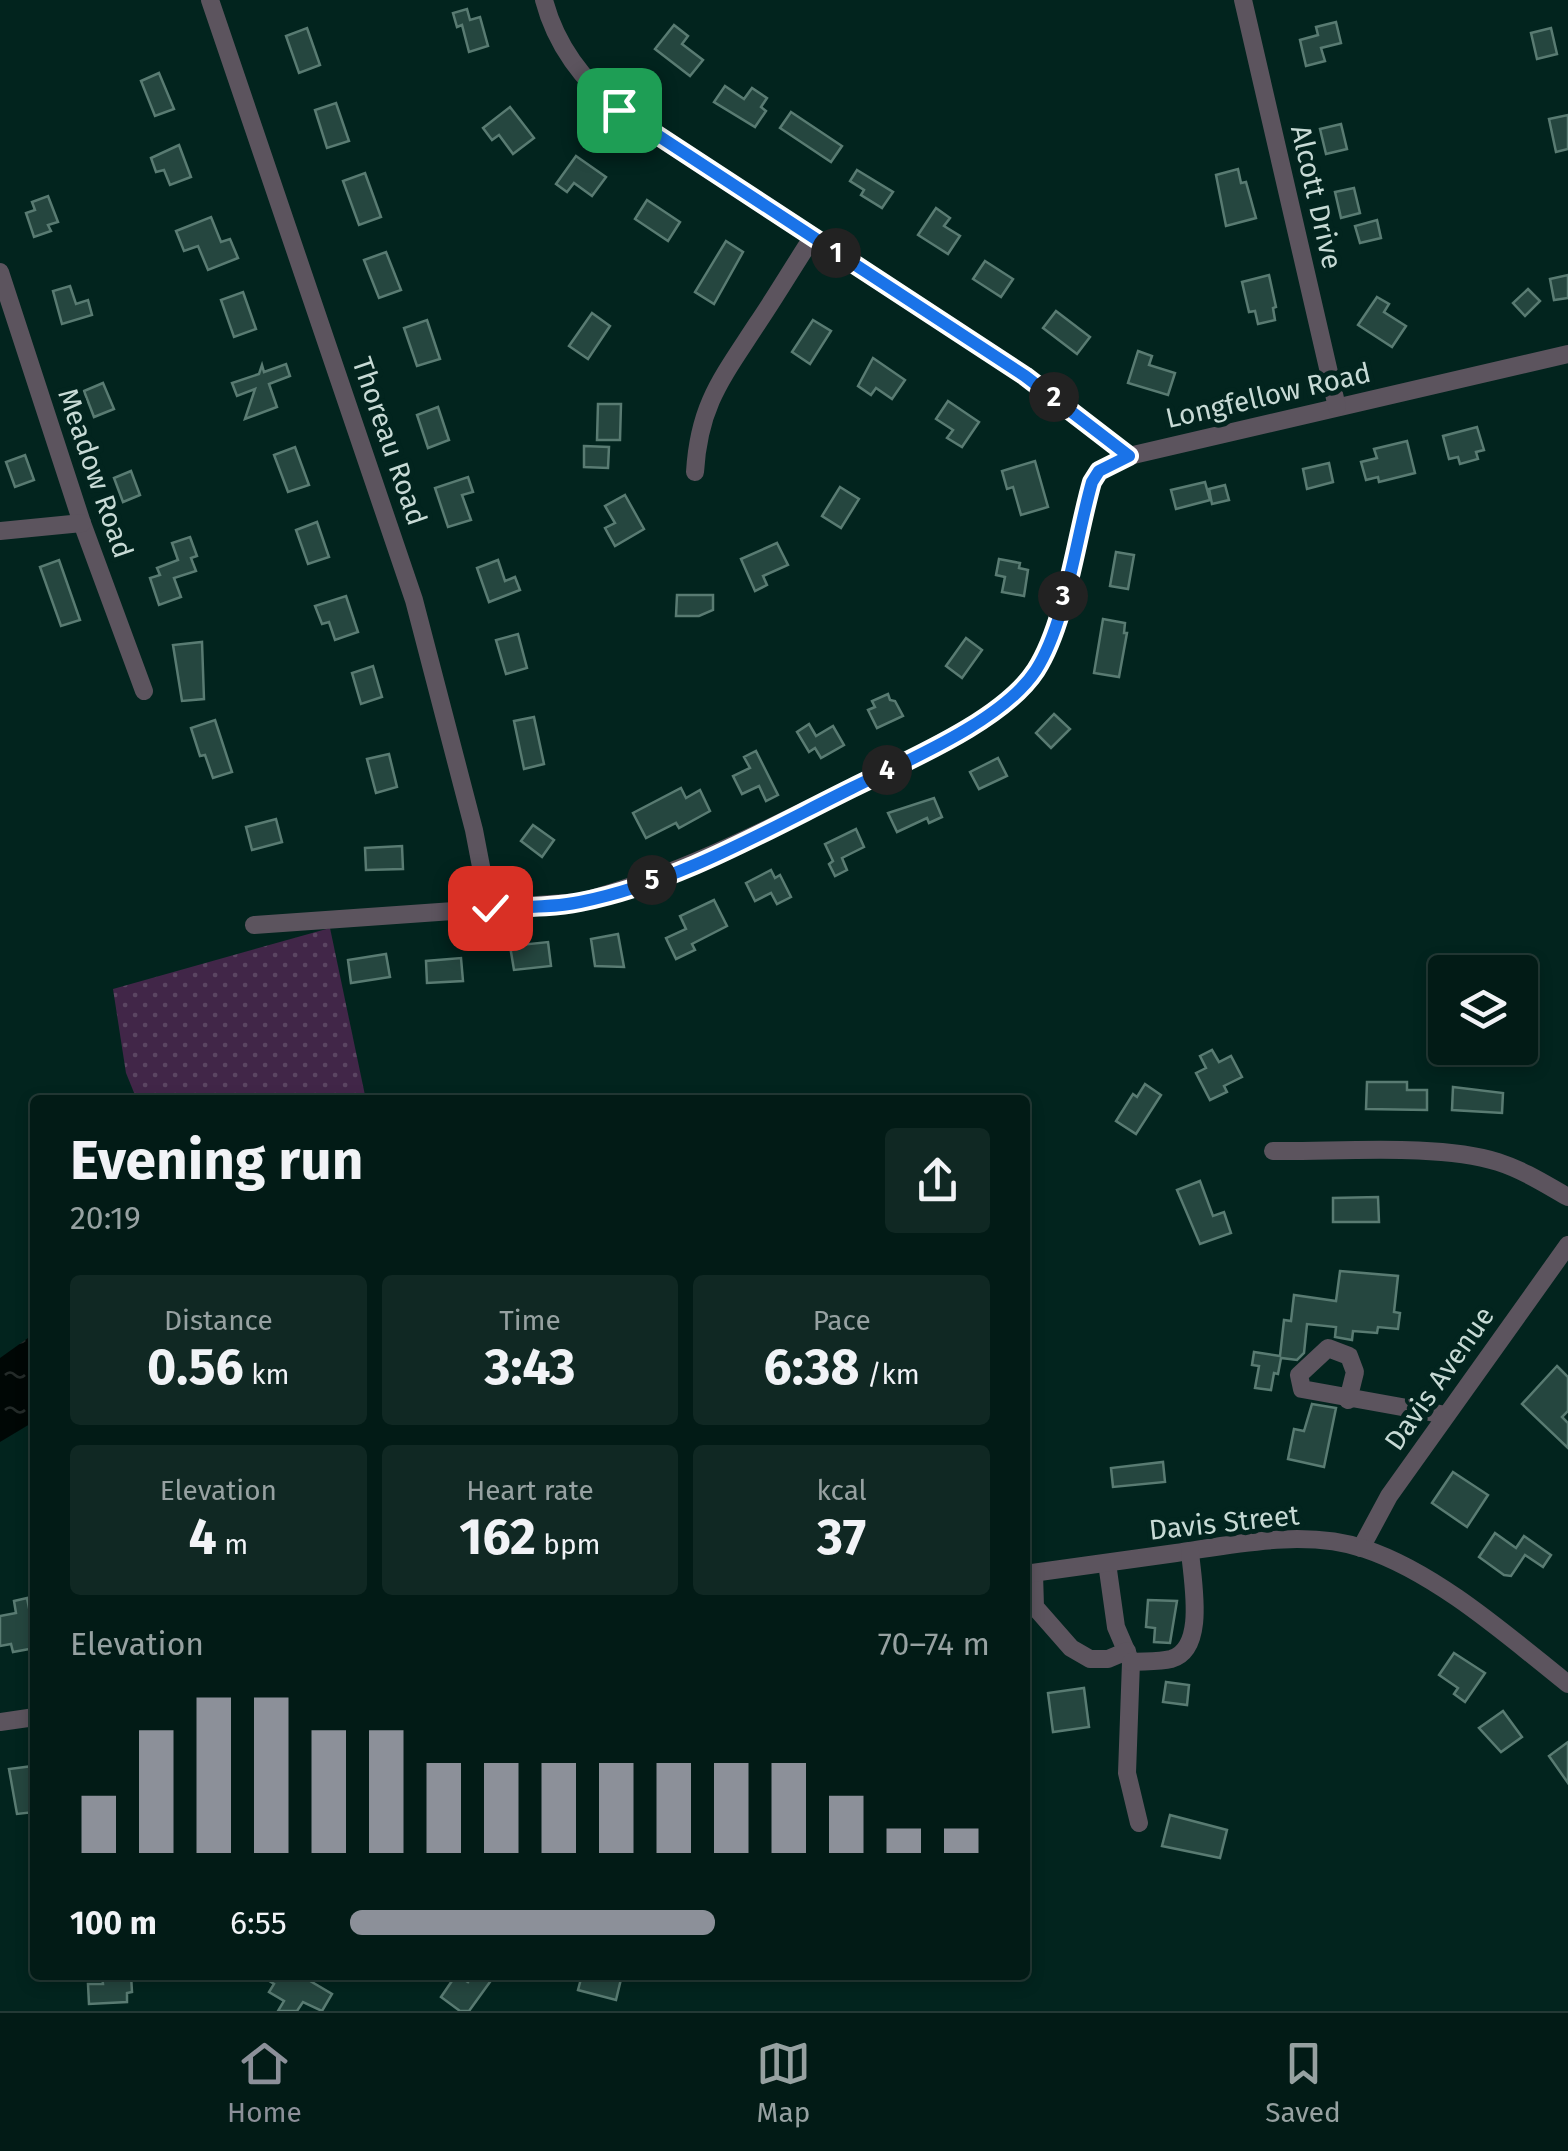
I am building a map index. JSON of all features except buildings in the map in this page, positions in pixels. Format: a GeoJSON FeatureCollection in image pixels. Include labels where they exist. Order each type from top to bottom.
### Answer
{"type":"FeatureCollection","features":[{"type":"Feature","properties":{"kind":"street","name":"Thoreau Road"},"geometry":{"type":"LineString","coordinates":[[210,0],[414,600],[442,695],[490,908]]}},
{"type":"Feature","properties":{"kind":"street"},"geometry":{"type":"LineString","coordinates":[[254,925],[580,902],[674,872],[724,851],[925,751],[1000,706],[1034,674],[1058,616],[1092,482],[1099,471],[1129,456],[1025,376],[619,110],[593,88],[570,60],[552,27],[544,0]]}},
{"type":"Feature","properties":{"kind":"street","name":"Alcott Drive"},"geometry":{"type":"LineString","coordinates":[[1243,0],[1338,407]]}},
{"type":"Feature","properties":{"kind":"street"},"geometry":{"type":"LineString","coordinates":[[695,472],[697,438],[706,408],[725,370],[812,238]]}},
{"type":"Feature","properties":{"kind":"street","name":"Meadow Road"},"geometry":{"type":"LineString","coordinates":[[0,272],[82,523],[144,691]]}},
{"type":"Feature","properties":{"kind":"street","name":"Longfellow Road"},"geometry":{"type":"LineString","coordinates":[[1129,456],[1568,354]]}},
{"type":"Feature","properties":{"kind":"street"},"geometry":{"type":"LineString","coordinates":[[0,532],[82,523]]}},
{"type":"Feature","properties":{"kind":"street"},"geometry":{"type":"LineString","coordinates":[[1273,1151],[1474,1156],[1519,1170],[1568,1197]]}},
{"type":"Feature","properties":{"kind":"street","name":"Davis Avenue"},"geometry":{"type":"LineString","coordinates":[[1361,1548],[1389,1496],[1568,1244]]}},
{"type":"Feature","properties":{"kind":"street"},"geometry":{"type":"LineString","coordinates":[[1348,1400],[1446,1415]]}},
{"type":"Feature","properties":{"kind":"street","name":"Davis Street"},"geometry":{"type":"LineString","coordinates":[[1030,1574],[1298,1540],[1361,1548],[1440,1588],[1568,1684]]}},
{"type":"Feature","properties":{"kind":"street"},"geometry":{"type":"LineString","coordinates":[[1030,1580],[1035,1607],[1072,1648],[1090,1659],[1129,1656],[1169,1660],[1183,1654],[1191,1643],[1194,1620],[1190,1551]]}},
{"type":"Feature","properties":{"kind":"street"},"geometry":{"type":"LineString","coordinates":[[1106,1563],[1116,1626],[1129,1656],[1128,1773],[1139,1823]]}},
{"type":"Feature","properties":{"kind":"street"},"geometry":{"type":"LineString","coordinates":[[0,1722],[30,1718]]}},
{"type":"Feature","properties":{"kind":"shaded area"},"geometry":{"type":"Polygon","coordinates":[[[330,928],[365,1095],[135,1095],[126,1073],[113,989],[330,928]]]}},
{"type":"Feature","properties":{"kind":"water"},"geometry":{"type":"Polygon","coordinates":[[[30,1337],[30,1424],[0,1442],[0,1358],[30,1337]]]}},
{"type":"Feature","properties":{"kind":"route"},"geometry":{"type":"LineString","coordinates":[[490,908],[580,902],[674,872],[925,751],[1000,706],[1034,674],[1044,656],[1092,482],[1099,471],[1129,456],[1025,376],[619,110]]}}]}
